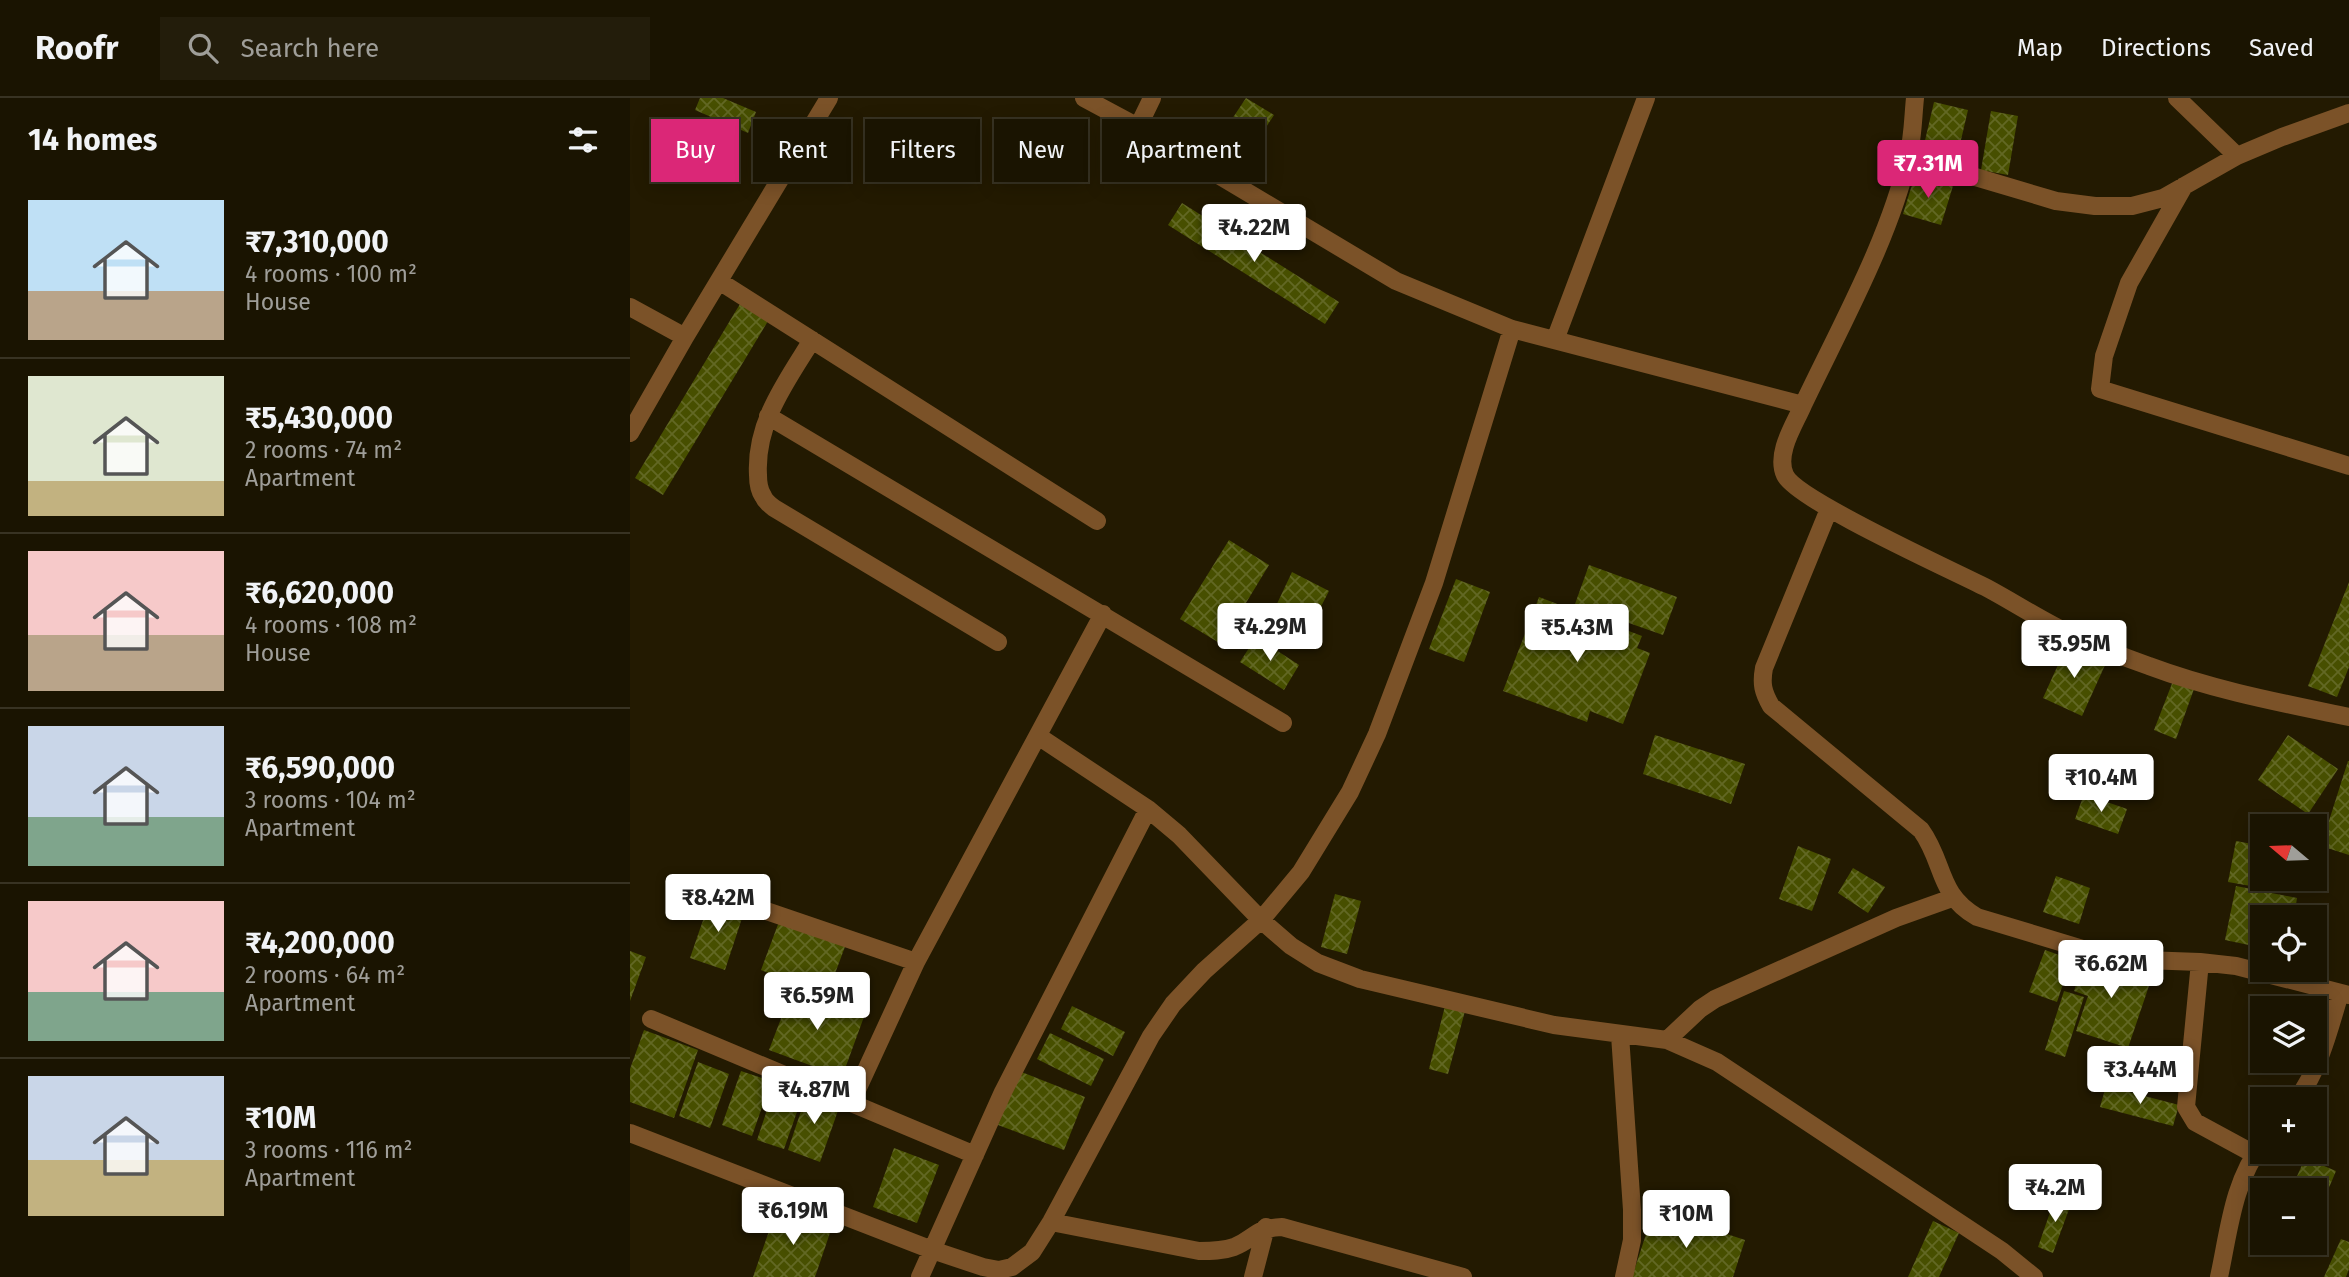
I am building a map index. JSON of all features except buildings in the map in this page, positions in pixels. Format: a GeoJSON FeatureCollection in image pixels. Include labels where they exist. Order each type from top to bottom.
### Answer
{"type":"FeatureCollection","features":[{"type":"Feature","properties":{"kind":"street"},"geometry":{"type":"LineString","coordinates":[[630,433],[829,98]]}},
{"type":"Feature","properties":{"kind":"street"},"geometry":{"type":"LineString","coordinates":[[1084,98],[1123,119]]}},
{"type":"Feature","properties":{"kind":"street"},"geometry":{"type":"LineString","coordinates":[[1142,119],[1152,98]]}},
{"type":"Feature","properties":{"kind":"street"},"geometry":{"type":"LineString","coordinates":[[1555,340],[1646,98]]}},
{"type":"Feature","properties":{"kind":"street"},"geometry":{"type":"LineString","coordinates":[[1915,98],[1908,157],[1890,214],[1873,258],[1784,449],[1782,463],[1785,476],[1793,486],[1829,509],[1988,589],[2069,634],[2151,667],[2238,694],[2349,717]]}},
{"type":"Feature","properties":{"kind":"street"},"geometry":{"type":"LineString","coordinates":[[2177,98],[2237,156]]}},
{"type":"Feature","properties":{"kind":"street"},"geometry":{"type":"LineString","coordinates":[[1908,157],[2056,201],[2095,206],[2132,205],[2163,198],[2237,156],[2349,113]]}},
{"type":"Feature","properties":{"kind":"street"},"geometry":{"type":"LineString","coordinates":[[1230,182],[1396,281],[1512,329],[1803,405]]}},
{"type":"Feature","properties":{"kind":"street"},"geometry":{"type":"LineString","coordinates":[[2184,186],[2129,283],[2104,356],[2100,389],[2349,466]]}},
{"type":"Feature","properties":{"kind":"street"},"geometry":{"type":"LineString","coordinates":[[719,281],[1097,521]]}},
{"type":"Feature","properties":{"kind":"street"},"geometry":{"type":"LineString","coordinates":[[630,307],[685,337]]}},
{"type":"Feature","properties":{"kind":"street"},"geometry":{"type":"LineString","coordinates":[[630,1133],[932,1250],[983,1267],[999,1270],[1012,1267],[1032,1252],[1051,1222],[1151,1036],[1173,1004],[1204,971],[1261,920],[1301,872],[1350,792],[1377,734],[1434,583],[1512,329]]}},
{"type":"Feature","properties":{"kind":"street"},"geometry":{"type":"LineString","coordinates":[[812,340],[768,416],[761,437],[758,474],[763,497],[774,508],[998,642]]}},
{"type":"Feature","properties":{"kind":"street"},"geometry":{"type":"LineString","coordinates":[[768,416],[1283,723]]}},
{"type":"Feature","properties":{"kind":"street"},"geometry":{"type":"LineString","coordinates":[[1829,509],[1764,668],[1764,694],[1771,706],[1921,830],[1933,846],[1943,881],[1952,898],[1964,910],[1977,917],[2116,959],[2236,966],[2344,994],[2306,1087]]}},
{"type":"Feature","properties":{"kind":"street"},"geometry":{"type":"LineString","coordinates":[[852,1103],[916,962],[1103,614]]}},
{"type":"Feature","properties":{"kind":"street"},"geometry":{"type":"LineString","coordinates":[[1038,736],[1148,809],[1179,835],[1261,920],[1291,946],[1318,963],[1360,979],[1554,1025],[1667,1040],[1717,1062],[2001,1251],[2034,1277]]}},
{"type":"Feature","properties":{"kind":"street"},"geometry":{"type":"LineString","coordinates":[[920,1277],[1003,1092],[1148,809]]}},
{"type":"Feature","properties":{"kind":"street"},"geometry":{"type":"LineString","coordinates":[[722,896],[916,962]]}},
{"type":"Feature","properties":{"kind":"street"},"geometry":{"type":"LineString","coordinates":[[1667,1040],[1700,1009],[1715,999],[1896,918],[1952,898]]}},
{"type":"Feature","properties":{"kind":"street"},"geometry":{"type":"LineString","coordinates":[[2200,962],[2186,1107],[2195,1122],[2250,1146]]}},
{"type":"Feature","properties":{"kind":"street"},"geometry":{"type":"LineString","coordinates":[[651,1019],[975,1155]]}},
{"type":"Feature","properties":{"kind":"street"},"geometry":{"type":"LineString","coordinates":[[1620,1035],[1632,1210],[1632,1240],[1624,1277]]}},
{"type":"Feature","properties":{"kind":"street"},"geometry":{"type":"LineString","coordinates":[[2219,1277],[2236,1196],[2250,1163]]}},
{"type":"Feature","properties":{"kind":"street"},"geometry":{"type":"LineString","coordinates":[[1051,1222],[1199,1251],[1236,1246],[1266,1227],[1282,1227],[1463,1277]]}},
{"type":"Feature","properties":{"kind":"street"},"geometry":{"type":"LineString","coordinates":[[1253,1277],[1266,1227]]}}]}
